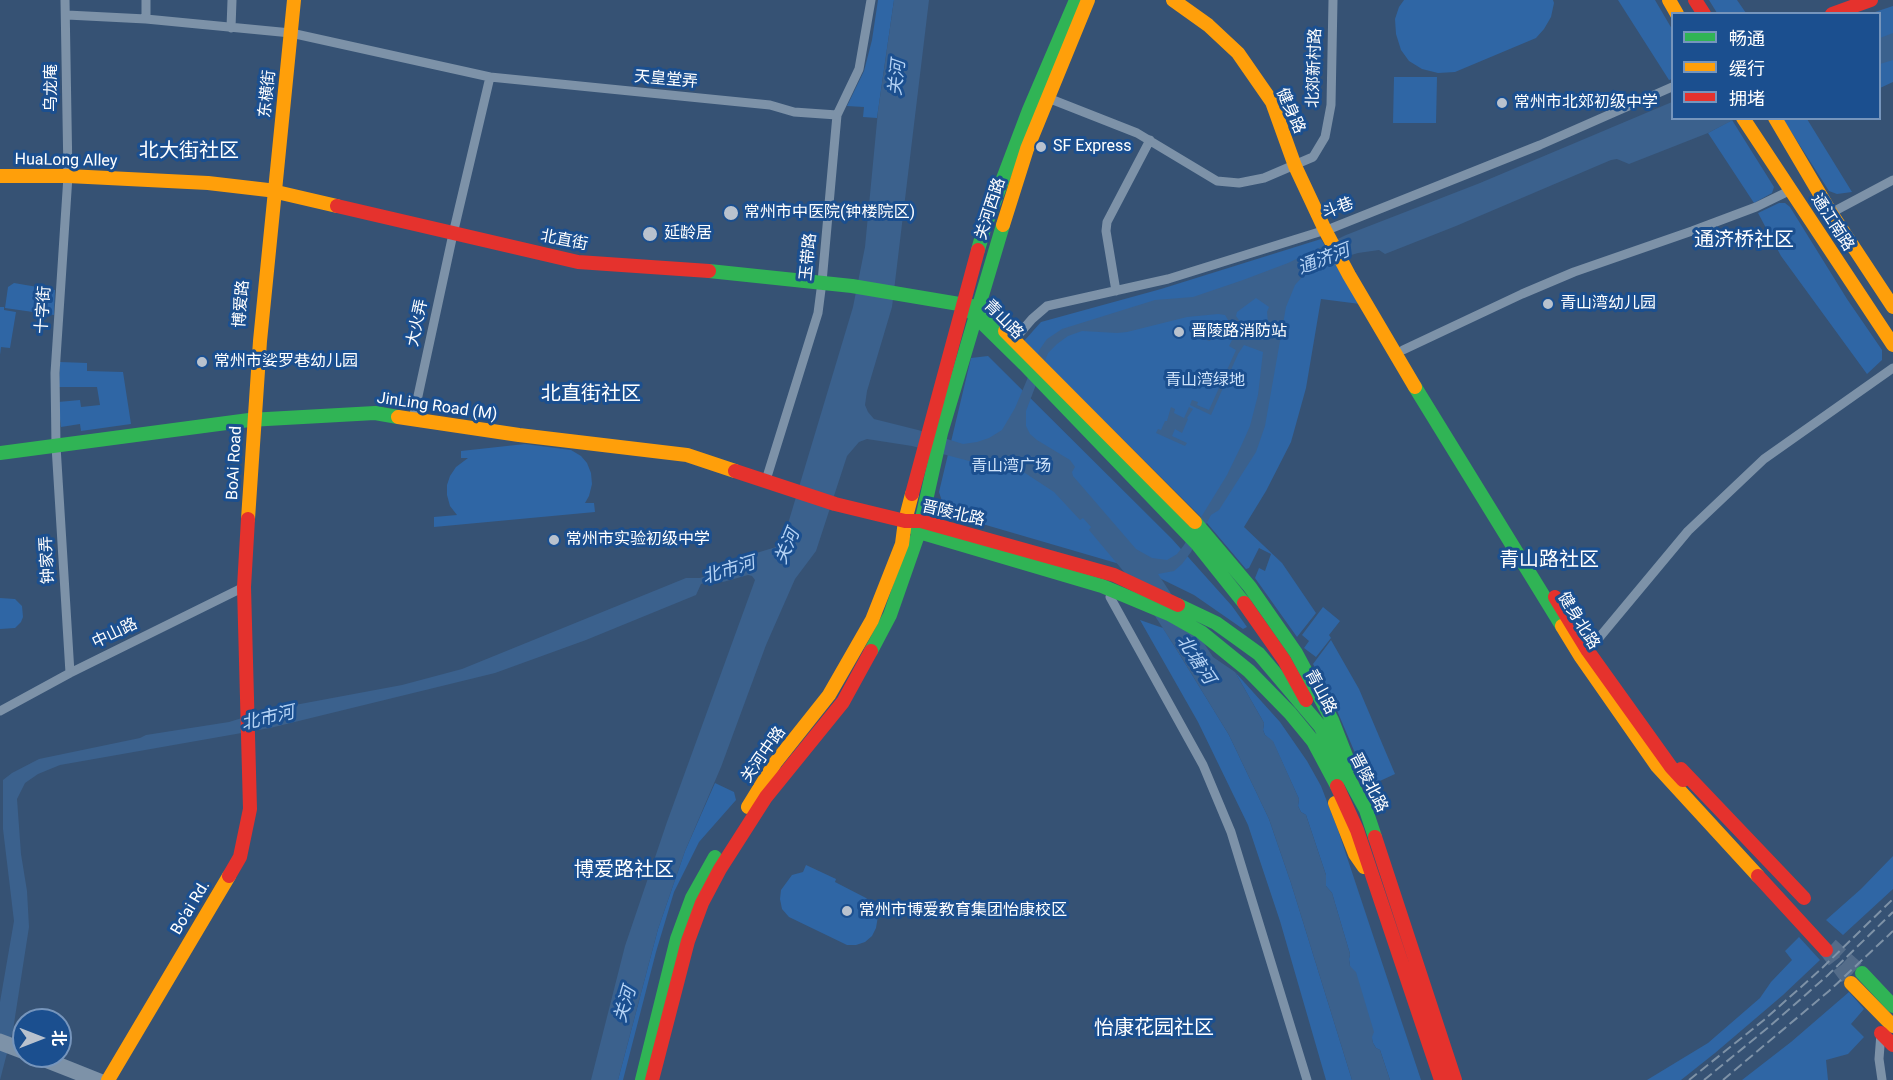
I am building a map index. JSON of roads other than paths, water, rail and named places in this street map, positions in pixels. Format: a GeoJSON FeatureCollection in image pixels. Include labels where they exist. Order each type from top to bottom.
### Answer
{"type":"FeatureCollection","features":[{"type":"Feature","properties":{"kind":"main road","name":"东横街"},"geometry":{"type":"LineString","coordinates":[[287,0],[288,32]]}},
{"type":"Feature","properties":{"kind":"main road","name":"东横街"},"geometry":{"type":"LineString","coordinates":[[272,190],[288,32],[294,0]]}},
{"type":"Feature","properties":{"kind":"main road","name":"关河西路"},"geometry":{"type":"LineString","coordinates":[[935,431],[963,305],[984,229],[1029,110],[1076,0]]}},
{"type":"Feature","properties":{"kind":"main road","name":"关河西路"},"geometry":{"type":"LineString","coordinates":[[935,431],[1027,149],[1088,0]]}},
{"type":"Feature","properties":{"kind":"main road","name":"健身路"},"geometry":{"type":"LineString","coordinates":[[1173,0],[1208,25],[1238,52],[1272,102],[1328,229],[1353,274]]}},
{"type":"Feature","properties":{"kind":"main road","name":"健身路"},"geometry":{"type":"LineString","coordinates":[[1187,0],[1212,17],[1242,45],[1276,94],[1298,165]]}},
{"type":"Feature","properties":{"kind":"main road"},"geometry":{"type":"LineString","coordinates":[[1837,8],[1872,0]]}},
{"type":"Feature","properties":{"kind":"main road","name":"通江南路"},"geometry":{"type":"LineString","coordinates":[[1744,120],[1893,345]]}},
{"type":"Feature","properties":{"kind":"main road","name":"通江南路"},"geometry":{"type":"LineString","coordinates":[[1775,120],[1831,213],[1893,307]]}},
{"type":"Feature","properties":{"kind":"main road","name":"HuaLong Alley"},"geometry":{"type":"LineString","coordinates":[[0,176],[68,176],[208,183],[272,190]]}},
{"type":"Feature","properties":{"kind":"main road","name":"北直街"},"geometry":{"type":"LineString","coordinates":[[272,190],[578,262],[709,270],[822,282],[963,305]]}},
{"type":"Feature","properties":{"kind":"main road","name":"博爱路"},"geometry":{"type":"LineString","coordinates":[[251,420],[272,190]]}},
{"type":"Feature","properties":{"kind":"main road","name":"健身北路"},"geometry":{"type":"LineString","coordinates":[[1353,274],[1403,350],[1588,651],[1678,776],[1828,948],[1658,766],[1581,657],[1400,362],[1353,274]]}},
{"type":"Feature","properties":{"kind":"main road","name":"青山路"},"geometry":{"type":"LineString","coordinates":[[963,305],[976,311],[1027,360],[1250,587],[1296,652],[1332,720],[1366,810]]}},
{"type":"Feature","properties":{"kind":"main road","name":"青山路"},"geometry":{"type":"LineString","coordinates":[[976,311],[988,312],[1027,360]]}},
{"type":"Feature","properties":{"kind":"main road","name":"JinLing Road (M)"},"geometry":{"type":"LineString","coordinates":[[0,453],[251,420],[375,413],[519,435],[687,455],[835,504],[905,521]]}},
{"type":"Feature","properties":{"kind":"main road","name":"BoAi Road"},"geometry":{"type":"LineString","coordinates":[[248,738],[244,587],[251,420]]}},
{"type":"Feature","properties":{"kind":"main road"},"geometry":{"type":"LineString","coordinates":[[929,455],[935,431]]}},
{"type":"Feature","properties":{"kind":"main road","name":"关河中路"},"geometry":{"type":"LineString","coordinates":[[642,1080],[677,939],[692,898],[710,865],[775,763],[829,695],[872,620],[902,544],[905,521],[929,455]]}},
{"type":"Feature","properties":{"kind":"main road","name":"关河中路"},"geometry":{"type":"LineString","coordinates":[[652,1080],[688,942],[702,903],[720,869],[766,797],[843,702],[890,615],[920,526],[929,455]]}},
{"type":"Feature","properties":{"kind":"main road","name":"晋陵北路"},"geometry":{"type":"LineString","coordinates":[[905,521],[973,548],[1102,586],[1143,607],[1169,614],[1201,632],[1249,671],[1290,713],[1313,741],[1334,779],[1357,830],[1441,1080]]}},
{"type":"Feature","properties":{"kind":"main road","name":"晋陵北路"},"geometry":{"type":"LineString","coordinates":[[920,526],[1114,575],[1216,623],[1259,654],[1320,726],[1366,810],[1455,1080]]}},
{"type":"Feature","properties":{"kind":"main road","name":"青山路"},"geometry":{"type":"LineString","coordinates":[[1201,538],[1284,660],[1320,726],[1357,830]]}},
{"type":"Feature","properties":{"kind":"main road"},"geometry":{"type":"LineString","coordinates":[[973,548],[998,564],[1143,607],[1209,646],[1247,677],[1290,723],[1319,766],[1355,854],[1374,880]]}},
{"type":"Feature","properties":{"kind":"main road","name":"Bo'ai Rd."},"geometry":{"type":"LineString","coordinates":[[107,1080],[240,857],[250,809],[248,738]]}},
{"type":"Feature","properties":{"kind":"main road"},"geometry":{"type":"LineString","coordinates":[[1659,751],[1676,764],[1804,898]]}},
{"type":"Feature","properties":{"kind":"main road"},"geometry":{"type":"LineString","coordinates":[[1893,1006],[1857,978],[1887,1029],[1893,1045]]}},
{"type":"Feature","properties":{"kind":"street","name":"乌龙庵"},"geometry":{"type":"LineString","coordinates":[[65,0],[68,176]]}},
{"type":"Feature","properties":{"kind":"street"},"geometry":{"type":"LineString","coordinates":[[146,0],[146,20]]}},
{"type":"Feature","properties":{"kind":"street"},"geometry":{"type":"LineString","coordinates":[[231,28],[232,0]]}},
{"type":"Feature","properties":{"kind":"street","name":"玉带路"},"geometry":{"type":"LineString","coordinates":[[765,480],[818,313],[837,115],[859,69],[871,0]]}},
{"type":"Feature","properties":{"kind":"street","name":"北郊新村路"},"geometry":{"type":"LineString","coordinates":[[1298,165],[1313,157],[1325,137],[1331,105],[1333,0]]}},
{"type":"Feature","properties":{"kind":"street","name":"天皇堂弄"},"geometry":{"type":"LineString","coordinates":[[67,15],[288,32],[490,77],[770,105],[794,112],[837,115]]}},
{"type":"Feature","properties":{"kind":"street"},"geometry":{"type":"LineString","coordinates":[[453,234],[490,77]]}},
{"type":"Feature","properties":{"kind":"street","name":"斗巷"},"geometry":{"type":"LineString","coordinates":[[1013,340],[1047,306],[1168,279],[1328,229],[1540,145],[1671,87]]}},
{"type":"Feature","properties":{"kind":"street"},"geometry":{"type":"LineString","coordinates":[[1048,98],[1137,133],[1217,181],[1239,183],[1264,178],[1298,165]]}},
{"type":"Feature","properties":{"kind":"street"},"geometry":{"type":"LineString","coordinates":[[1116,291],[1106,231],[1107,222],[1149,140]]}},
{"type":"Feature","properties":{"kind":"street","name":"十字街"},"geometry":{"type":"LineString","coordinates":[[56,446],[55,373],[68,176]]}},
{"type":"Feature","properties":{"kind":"street"},"geometry":{"type":"LineString","coordinates":[[1831,213],[1893,180]]}},
{"type":"Feature","properties":{"kind":"street"},"geometry":{"type":"LineString","coordinates":[[1403,350],[1574,272],[1756,207],[1791,190]]}},
{"type":"Feature","properties":{"kind":"street","name":"大火弄"},"geometry":{"type":"LineString","coordinates":[[413,419],[453,234]]}},
{"type":"Feature","properties":{"kind":"street"},"geometry":{"type":"LineString","coordinates":[[1588,651],[1688,531],[1764,459],[1893,368]]}},
{"type":"Feature","properties":{"kind":"street","name":"钟家弄"},"geometry":{"type":"LineString","coordinates":[[56,446],[70,673]]}},
{"type":"Feature","properties":{"kind":"street","name":"中山路"},"geometry":{"type":"LineString","coordinates":[[0,711],[70,673],[244,587]]}},
{"type":"Feature","properties":{"kind":"street"},"geometry":{"type":"LineString","coordinates":[[1110,597],[1203,765],[1232,832],[1307,1080]]}},
{"type":"Feature","properties":{"kind":"street"},"geometry":{"type":"LineString","coordinates":[[1882,1080],[1879,1059],[1887,1029]]}},
{"type":"Feature","properties":{"kind":"street"},"geometry":{"type":"LineString","coordinates":[[72,1066],[107,1080]]}},
{"type":"Feature","properties":{"kind":"street"},"geometry":{"type":"LineString","coordinates":[[58,1068],[88,1080]]}},
{"type":"Feature","properties":{"kind":"water"},"geometry":{"type":"Polygon","coordinates":[[[894,0],[929,0],[892,307],[865,405],[874,419],[963,444],[989,438],[1002,430],[1015,408],[1040,349],[1047,339],[1062,329],[1155,300],[1193,297],[1243,280],[1288,263],[1346,235],[1480,183],[1671,102],[1671,120],[1733,120],[1708,133],[1629,164],[1617,159],[1611,160],[1385,254],[1379,250],[1358,253],[1328,262],[1304,275],[1295,285],[1286,307],[1265,426],[1256,452],[1219,510],[1211,515],[1182,564],[1174,571],[1158,574],[1213,657],[1235,672],[1264,723],[1265,735],[1273,741],[1299,799],[1298,806],[1306,815],[1326,875],[1326,886],[1332,893],[1350,954],[1350,966],[1356,972],[1374,1032],[1373,1043],[1380,1050],[1390,1080],[1352,1080],[1269,819],[1229,735],[1135,585],[1089,530],[1091,527],[1083,518],[1080,520],[1054,492],[1025,473],[912,446],[867,439],[859,442],[847,456],[816,551],[795,579],[766,645],[721,767],[685,851],[658,929],[618,1080],[591,1080],[625,946],[667,822],[755,580],[752,576],[723,582],[717,579],[701,584],[696,595],[586,640],[495,673],[270,728],[60,765],[38,774],[25,783],[17,799],[29,927],[16,1008],[12,1008],[12,1034],[0,1080],[0,1002],[14,921],[3,829],[3,780],[39,759],[146,735],[229,722],[268,710],[402,685],[462,669],[686,578],[700,578],[737,559],[776,547],[784,537],[853,307],[865,247],[878,111],[894,0]],[[1256,298],[1237,312],[1236,316],[1248,333],[1256,339],[1265,339],[1269,332],[1267,312],[1269,307],[1256,298]],[[1218,314],[1187,317],[1127,332],[1082,331],[1068,336],[1048,353],[1026,411],[1026,426],[1030,434],[1070,460],[1075,467],[1072,472],[1073,476],[1136,549],[1152,558],[1167,560],[1177,554],[1184,545],[1227,475],[1250,426],[1258,395],[1263,352],[1244,345],[1211,415],[1190,405],[1192,400],[1209,410],[1236,350],[1229,346],[1232,340],[1214,333],[1210,341],[1203,339],[1207,330],[1223,327],[1228,320],[1225,315],[1218,314]]]}},
{"type":"Feature","properties":{"kind":"water"},"geometry":{"type":"Polygon","coordinates":[[[1893,33],[1893,60],[1881,64],[1881,38],[1893,33]]]}},
{"type":"Feature","properties":{"kind":"water"},"geometry":{"type":"Polygon","coordinates":[[[1171,407],[1175,409],[1174,413],[1184,418],[1189,407],[1193,409],[1182,433],[1175,429],[1172,436],[1187,443],[1185,446],[1156,433],[1167,421],[1171,407]]]}},
{"type":"Feature","properties":{"kind":"tunnel"},"geometry":{"type":"LineString","coordinates":[[1831,945],[1862,973]]}},
{"type":"Feature","properties":{"kind":"tunnel"},"geometry":{"type":"LineString","coordinates":[[1826,950],[1851,983]]}},
{"type":"Feature","properties":{"kind":"railway"},"geometry":{"type":"LineString","coordinates":[[1689,1080],[1764,1020],[1820,970],[1893,899]]}},
{"type":"Feature","properties":{"kind":"railway"},"geometry":{"type":"LineString","coordinates":[[1704,1080],[1827,976],[1893,912]]}},
{"type":"Feature","properties":{"kind":"railway"},"geometry":{"type":"LineString","coordinates":[[1723,1080],[1829,991],[1893,931]]}},
{"type":"Feature","properties":{"kind":"place","name":"常州市北郊初级中学"},"geometry":{"type":"Point","coordinates":[1502,103]}},
{"type":"Feature","properties":{"kind":"place","name":"SF Express"},"geometry":{"type":"Point","coordinates":[1041,147]}},
{"type":"Feature","properties":{"kind":"place","name":"常州市中医院(钟楼院区)"},"geometry":{"type":"Point","coordinates":[731,213]}},
{"type":"Feature","properties":{"kind":"place","name":"延龄居"},"geometry":{"type":"Point","coordinates":[650,234]}},
{"type":"Feature","properties":{"kind":"place","name":"青山湾幼儿园"},"geometry":{"type":"Point","coordinates":[1548,304]}},
{"type":"Feature","properties":{"kind":"place","name":"晋陵路消防站"},"geometry":{"type":"Point","coordinates":[1179,332]}},
{"type":"Feature","properties":{"kind":"place","name":"常州市娑罗巷幼儿园"},"geometry":{"type":"Point","coordinates":[202,362]}},
{"type":"Feature","properties":{"kind":"place","name":"常州市实验初级中学"},"geometry":{"type":"Point","coordinates":[554,540]}},
{"type":"Feature","properties":{"kind":"place","name":"常州市博爱教育集团怡康校区"},"geometry":{"type":"Point","coordinates":[847,911]}},
{"type":"Feature","properties":{"kind":"district","name":"北大街社区"},"geometry":{"type":"Point","coordinates":[189,152]}},
{"type":"Feature","properties":{"kind":"district","name":"通济桥社区"},"geometry":{"type":"Point","coordinates":[1744,241]}},
{"type":"Feature","properties":{"kind":"district","name":"北直街社区"},"geometry":{"type":"Point","coordinates":[591,395]}},
{"type":"Feature","properties":{"kind":"district","name":"青山路社区"},"geometry":{"type":"Point","coordinates":[1549,561]}},
{"type":"Feature","properties":{"kind":"district","name":"博爱路社区"},"geometry":{"type":"Point","coordinates":[624,871]}},
{"type":"Feature","properties":{"kind":"district","name":"怡康花园社区"},"geometry":{"type":"Point","coordinates":[1154,1029]}},
{"type":"Feature","properties":{"kind":"water label","name":"关河"},"geometry":{"type":"Point","coordinates":[898,78]}},
{"type":"Feature","properties":{"kind":"water label","name":"通济河"},"geometry":{"type":"Point","coordinates":[1324,260]}},
{"type":"Feature","properties":{"kind":"water label","name":"关河"},"geometry":{"type":"Point","coordinates":[788,547]}},
{"type":"Feature","properties":{"kind":"water label","name":"北市河"},"geometry":{"type":"Point","coordinates":[729,571]}},
{"type":"Feature","properties":{"kind":"water label","name":"北塘河"},"geometry":{"type":"Point","coordinates":[1195,660]}},
{"type":"Feature","properties":{"kind":"water label","name":"北市河"},"geometry":{"type":"Point","coordinates":[268,719]}},
{"type":"Feature","properties":{"kind":"water label","name":"关河"},"geometry":{"type":"Point","coordinates":[626,1005]}},
{"type":"Feature","properties":{"kind":"park label","name":"青山湾绿地"},"geometry":{"type":"Point","coordinates":[1205,381]}},
{"type":"Feature","properties":{"kind":"park label","name":"青山湾广场"},"geometry":{"type":"Point","coordinates":[1011,467]}}]}
